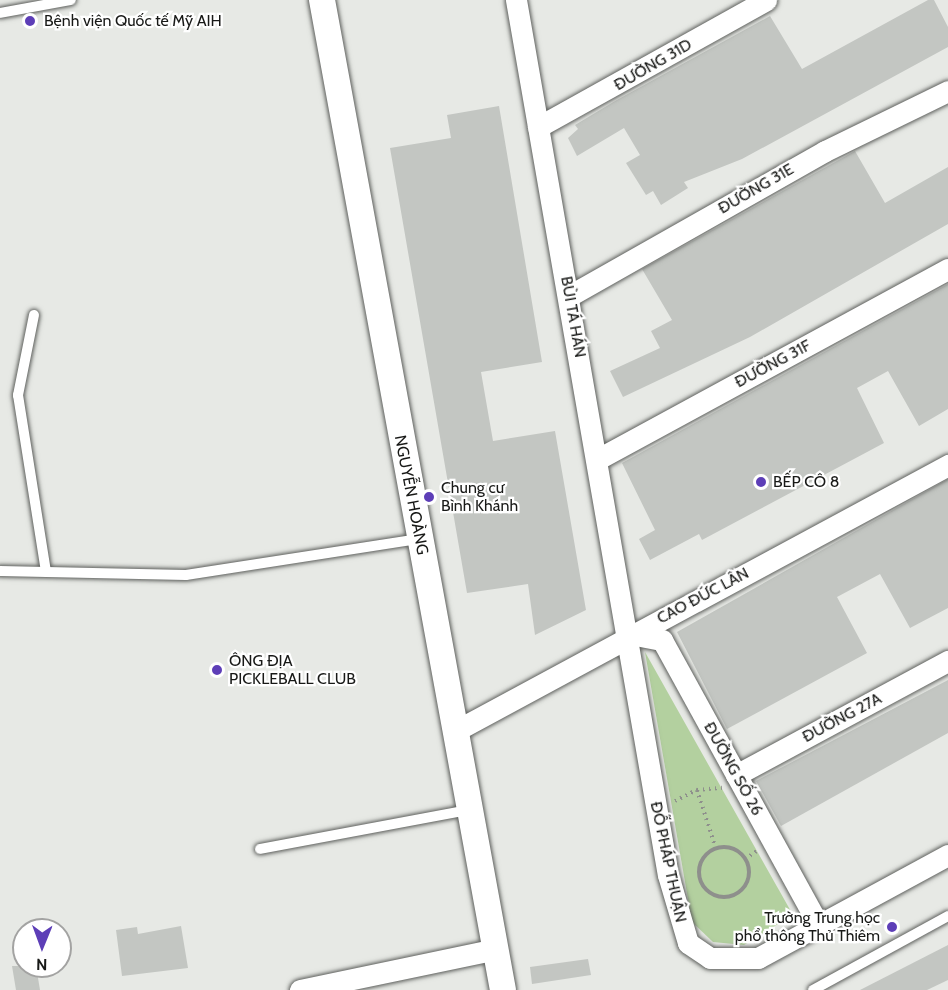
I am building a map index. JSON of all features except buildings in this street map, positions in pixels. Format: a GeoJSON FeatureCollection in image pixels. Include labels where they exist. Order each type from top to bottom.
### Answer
{"type":"FeatureCollection","features":[{"type":"Feature","properties":{"kind":"street","name":"BÙI TÁ HÁN"},"geometry":{"type":"LineString","coordinates":[[516,0],[630,634]]}},
{"type":"Feature","properties":{"kind":"street","name":"ĐƯỜNG 31D"},"geometry":{"type":"LineString","coordinates":[[538,127],[766,0]]}},
{"type":"Feature","properties":{"kind":"street","name":"NGUYỄN HOÀNG"},"geometry":{"type":"LineString","coordinates":[[326,1],[419,538],[459,729],[503,990]]}},
{"type":"Feature","properties":{"kind":"street","name":"ĐƯỜNG 31E"},"geometry":{"type":"LineString","coordinates":[[569,296],[825,151],[948,91]]}},
{"type":"Feature","properties":{"kind":"street","name":"ĐƯỜNG 31F"},"geometry":{"type":"LineString","coordinates":[[598,459],[948,269]]}},
{"type":"Feature","properties":{"kind":"street","name":"CAO ĐỨC LÂN"},"geometry":{"type":"LineString","coordinates":[[459,729],[630,634],[948,465]]}},
{"type":"Feature","properties":{"kind":"street","name":"ĐƯỜNG SỐ 26"},"geometry":{"type":"LineString","coordinates":[[630,634],[662,640],[819,926]]}},
{"type":"Feature","properties":{"kind":"street","name":"ĐỖ PHÁP THUẬN"},"geometry":{"type":"LineString","coordinates":[[630,634],[657,811],[688,943],[710,957],[758,958],[948,855]]}},
{"type":"Feature","properties":{"kind":"street","name":"ĐƯỜNG 27A"},"geometry":{"type":"LineString","coordinates":[[740,782],[948,661]]}},
{"type":"Feature","properties":{"kind":"street"},"geometry":{"type":"LineString","coordinates":[[300,990],[496,949]]}},
{"type":"Feature","properties":{"kind":"lane"},"geometry":{"type":"LineString","coordinates":[[0,13],[71,0]]}},
{"type":"Feature","properties":{"kind":"lane"},"geometry":{"type":"LineString","coordinates":[[34,315],[18,395],[46,572]]}},
{"type":"Feature","properties":{"kind":"lane"},"geometry":{"type":"LineString","coordinates":[[0,571],[186,575],[419,538]]}},
{"type":"Feature","properties":{"kind":"lane"},"geometry":{"type":"LineString","coordinates":[[260,849],[472,810]]}},
{"type":"Feature","properties":{"kind":"lane"},"geometry":{"type":"LineString","coordinates":[[813,990],[948,916]]}},
{"type":"Feature","properties":{"kind":"path"},"geometry":{"type":"LineString","coordinates":[[657,811],[697,790],[740,782]]}},
{"type":"Feature","properties":{"kind":"path"},"geometry":{"type":"LineString","coordinates":[[697,790],[716,849]]}},
{"type":"Feature","properties":{"kind":"path"},"geometry":{"type":"LineString","coordinates":[[716,849],[735,850],[746,861],[746,884],[734,894],[718,896],[700,879],[701,863],[716,849]]}},
{"type":"Feature","properties":{"kind":"green space"},"geometry":{"type":"Polygon","coordinates":[[[645,652],[793,915],[744,945],[713,942],[692,922],[645,652]]]}},
{"type":"Feature","properties":{"kind":"place","name":"Bệnh viện Quốc tế Mỹ AIH"},"geometry":{"type":"Point","coordinates":[30,21]}},
{"type":"Feature","properties":{"kind":"place","name":"BẾP CÔ 8"},"geometry":{"type":"Point","coordinates":[761,482]}},
{"type":"Feature","properties":{"kind":"place","name":"Chung cư Bình Khánh"},"geometry":{"type":"Point","coordinates":[429,497]}},
{"type":"Feature","properties":{"kind":"place","name":"ÔNG ĐỊA PICKLEBALL CLUB"},"geometry":{"type":"Point","coordinates":[217,670]}},
{"type":"Feature","properties":{"kind":"place","name":"Trường Trung học phổ thông Thủ Thiêm"},"geometry":{"type":"Point","coordinates":[892,927]}}]}
